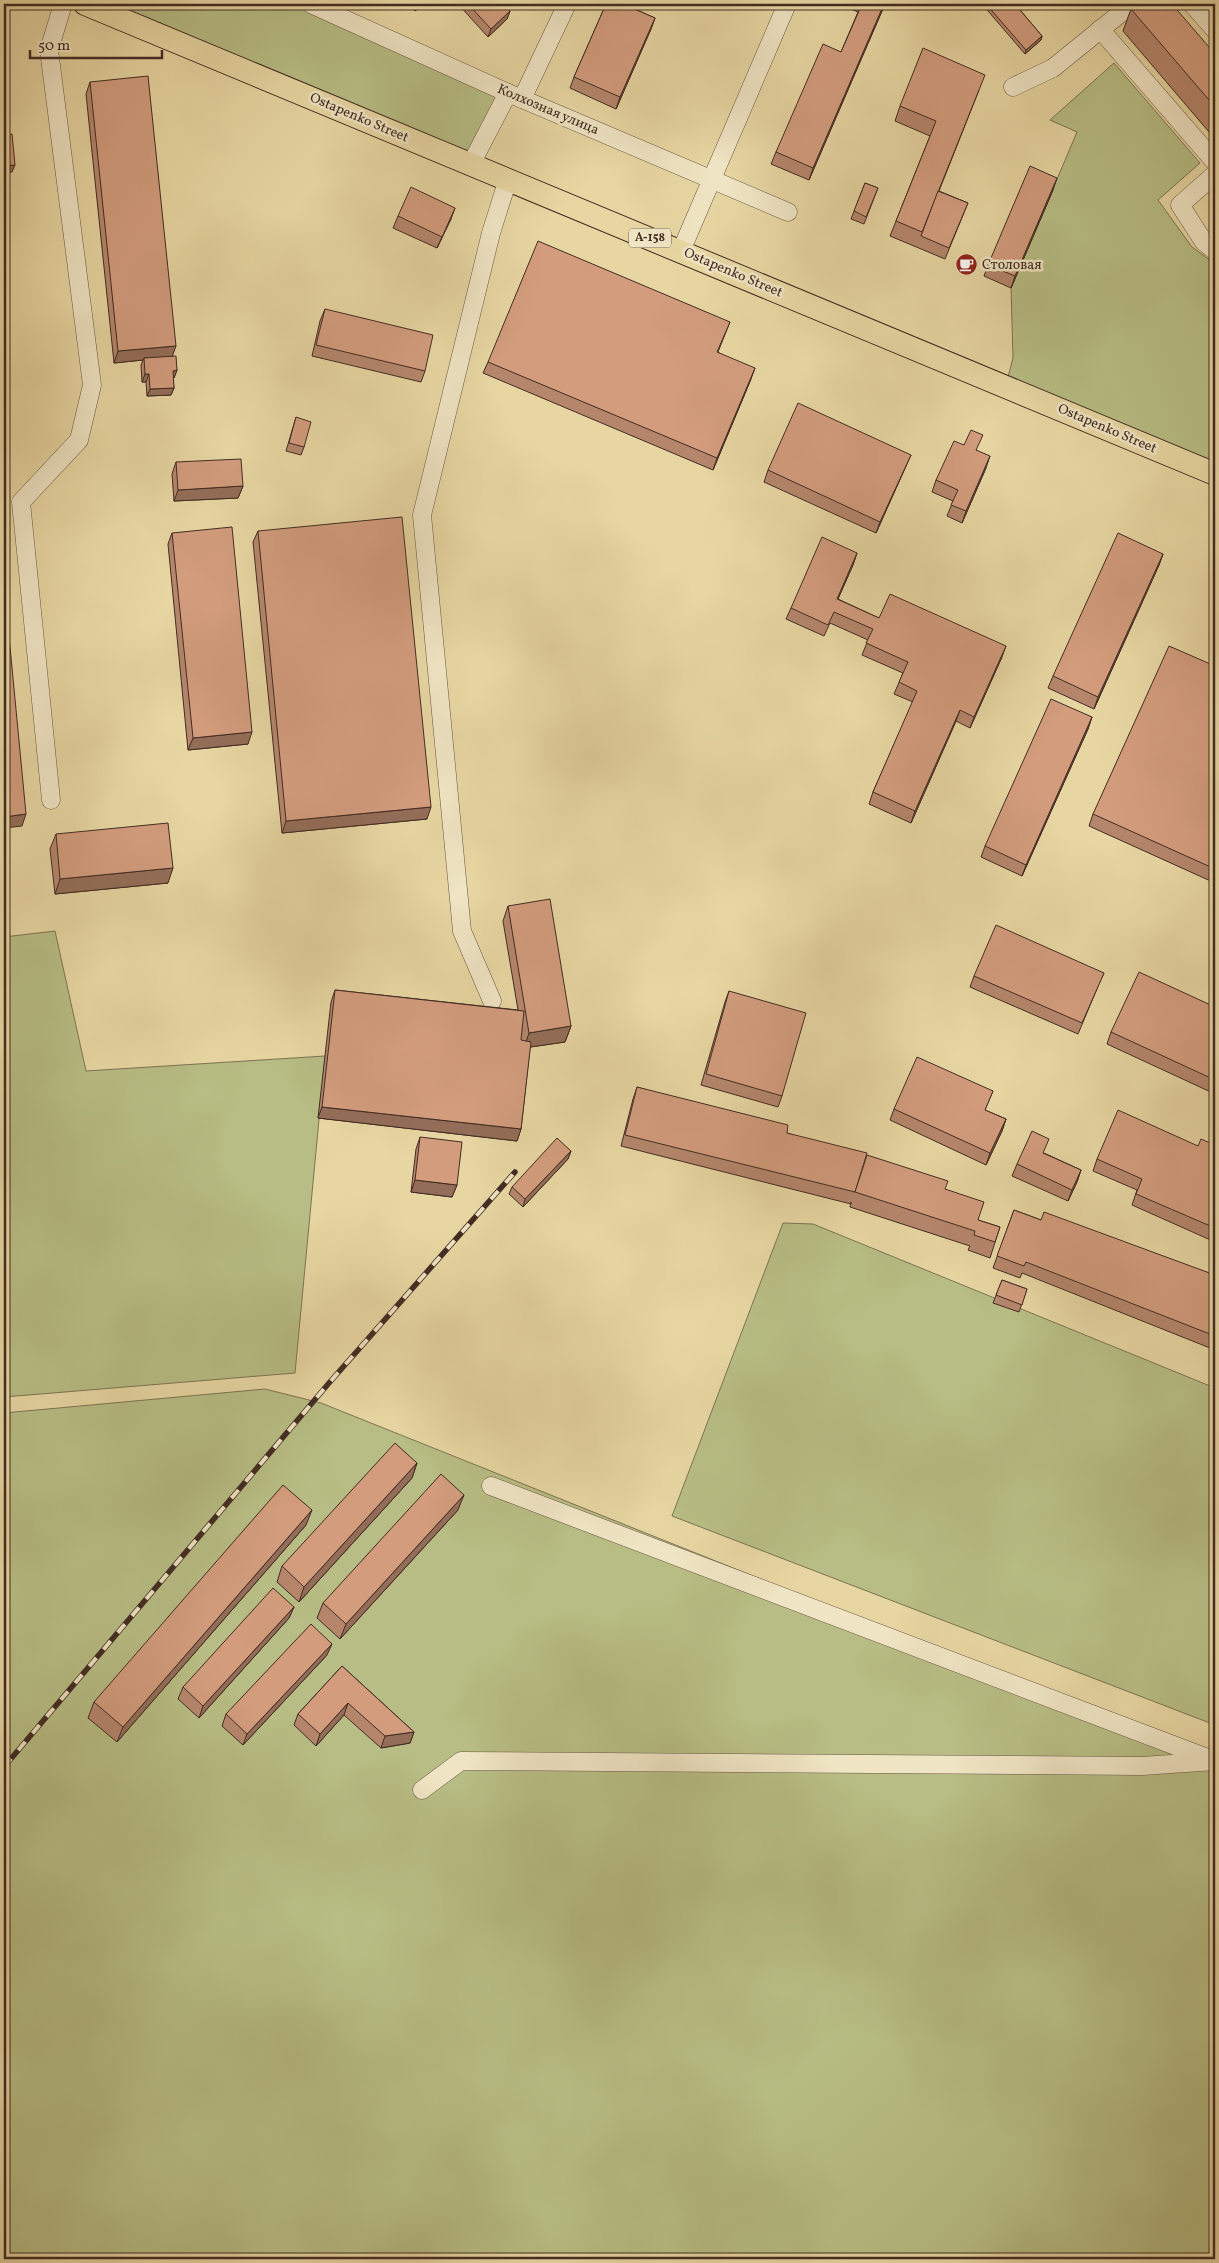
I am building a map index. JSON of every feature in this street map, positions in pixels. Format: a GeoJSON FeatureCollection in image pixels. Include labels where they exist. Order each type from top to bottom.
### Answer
{"type":"FeatureCollection","features":[{"type":"Feature","properties":{"kind":"main road","name":"Ostapenko Street"},"geometry":{"type":"LineString","coordinates":[[85,4],[1215,474]]}},
{"type":"Feature","properties":{"kind":"street"},"geometry":{"type":"LineString","coordinates":[[51,800],[21,502],[79,440],[92,386],[49,50],[63,4]]}},
{"type":"Feature","properties":{"kind":"street","name":"Колхозная улица"},"geometry":{"type":"LineString","coordinates":[[311,4],[515,96],[788,212]]}},
{"type":"Feature","properties":{"kind":"street"},"geometry":{"type":"LineString","coordinates":[[472,164],[515,96],[567,4]]}},
{"type":"Feature","properties":{"kind":"street"},"geometry":{"type":"LineString","coordinates":[[681,251],[787,4]]}},
{"type":"Feature","properties":{"kind":"street"},"geometry":{"type":"LineString","coordinates":[[1192,4],[1215,30]]}},
{"type":"Feature","properties":{"kind":"street"},"geometry":{"type":"LineString","coordinates":[[1014,86],[1053,68],[1100,30],[1124,6]]}},
{"type":"Feature","properties":{"kind":"street"},"geometry":{"type":"LineString","coordinates":[[1100,30],[1215,162]]}},
{"type":"Feature","properties":{"kind":"street"},"geometry":{"type":"LineString","coordinates":[[1215,174],[1180,205],[1204,242],[1215,251]]}},
{"type":"Feature","properties":{"kind":"street"},"geometry":{"type":"LineString","coordinates":[[492,1001],[462,931],[422,514],[491,233],[508,179]]}},
{"type":"Feature","properties":{"kind":"street"},"geometry":{"type":"LineString","coordinates":[[491,1486],[1215,1761]]}},
{"type":"Feature","properties":{"kind":"street"},"geometry":{"type":"LineString","coordinates":[[422,1790],[461,1761],[1142,1766],[1215,1761]]}},
{"type":"Feature","properties":{"kind":"green space"},"geometry":{"type":"Polygon","coordinates":[[[85,4],[311,4],[508,93],[471,164],[85,4]]]}},
{"type":"Feature","properties":{"kind":"green space"},"geometry":{"type":"Polygon","coordinates":[[[1114,63],[1200,163],[1158,200],[1192,247],[1215,264],[1215,465],[1008,377],[1013,358],[1011,288],[1077,132],[1050,120],[1114,63]]]}},
{"type":"Feature","properties":{"kind":"green space"},"geometry":{"type":"Polygon","coordinates":[[[55,931],[86,1071],[325,1056],[295,1373],[4,1397],[4,937],[55,931]]]}},
{"type":"Feature","properties":{"kind":"green space"},"geometry":{"type":"Polygon","coordinates":[[[783,1223],[813,1224],[1215,1388],[1215,1725],[672,1516],[783,1223]]]}},
{"type":"Feature","properties":{"kind":"green space"},"geometry":{"type":"Polygon","coordinates":[[[265,1389],[321,1403],[1215,1761],[1215,2259],[4,2259],[4,1413],[265,1389]]]}},
{"type":"Feature","properties":{"kind":"building"},"geometry":{"type":"Polygon","coordinates":[[[468,4],[503,4],[510,11],[491,29],[468,4]]]}},
{"type":"Feature","properties":{"kind":"building"},"geometry":{"type":"Polygon","coordinates":[[[606,4],[623,4],[655,18],[620,97],[574,77],[606,4]]]}},
{"type":"Feature","properties":{"kind":"building"},"geometry":{"type":"Polygon","coordinates":[[[862,4],[884,4],[813,168],[776,152],[823,44],[841,52],[862,4]]]}},
{"type":"Feature","properties":{"kind":"building"},"geometry":{"type":"Polygon","coordinates":[[[986,4],[1015,4],[1042,36],[1026,50],[986,4]]]}},
{"type":"Feature","properties":{"kind":"building"},"geometry":{"type":"Polygon","coordinates":[[[1137,4],[1172,4],[1215,54],[1215,107],[1131,9],[1137,4]]]}},
{"type":"Feature","properties":{"kind":"building"},"geometry":{"type":"Polygon","coordinates":[[[923,48],[985,75],[922,232],[896,221],[936,121],[900,106],[923,48]]]}},
{"type":"Feature","properties":{"kind":"building"},"geometry":{"type":"Polygon","coordinates":[[[148,76],[176,346],[118,351],[90,82],[148,76]]]}},
{"type":"Feature","properties":{"kind":"building"},"geometry":{"type":"Polygon","coordinates":[[[12,134],[15,165],[4,166],[4,135],[12,134]]]}},
{"type":"Feature","properties":{"kind":"building"},"geometry":{"type":"Polygon","coordinates":[[[1030,166],[1057,178],[1015,276],[988,265],[1030,166]]]}},
{"type":"Feature","properties":{"kind":"building"},"geometry":{"type":"Polygon","coordinates":[[[865,183],[878,188],[866,217],[854,211],[865,183]]]}},
{"type":"Feature","properties":{"kind":"building"},"geometry":{"type":"Polygon","coordinates":[[[411,187],[455,208],[442,237],[398,216],[411,187]]]}},
{"type":"Feature","properties":{"kind":"building"},"geometry":{"type":"Polygon","coordinates":[[[938,191],[968,203],[949,248],[921,236],[938,191]]]}},
{"type":"Feature","properties":{"kind":"building"},"geometry":{"type":"Polygon","coordinates":[[[538,241],[730,322],[717,352],[755,368],[717,458],[488,362],[538,241]]]}},
{"type":"Feature","properties":{"kind":"building"},"geometry":{"type":"Polygon","coordinates":[[[325,309],[433,335],[425,371],[316,345],[325,309]]]}},
{"type":"Feature","properties":{"kind":"building"},"geometry":{"type":"Polygon","coordinates":[[[176,356],[177,370],[173,371],[174,388],[150,389],[149,374],[145,374],[144,358],[176,356]]]}},
{"type":"Feature","properties":{"kind":"building"},"geometry":{"type":"Polygon","coordinates":[[[798,403],[911,455],[880,522],[768,470],[798,403]]]}},
{"type":"Feature","properties":{"kind":"building"},"geometry":{"type":"Polygon","coordinates":[[[296,417],[311,422],[304,447],[289,443],[296,417]]]}},
{"type":"Feature","properties":{"kind":"building"},"geometry":{"type":"Polygon","coordinates":[[[971,430],[983,435],[976,450],[990,456],[966,511],[951,505],[958,490],[936,480],[954,441],[964,445],[971,430]]]}},
{"type":"Feature","properties":{"kind":"building"},"geometry":{"type":"Polygon","coordinates":[[[241,459],[243,486],[178,490],[176,462],[241,459]]]}},
{"type":"Feature","properties":{"kind":"building"},"geometry":{"type":"Polygon","coordinates":[[[402,517],[431,807],[286,821],[258,531],[402,517]]]}},
{"type":"Feature","properties":{"kind":"building"},"geometry":{"type":"Polygon","coordinates":[[[232,527],[252,732],[193,738],[172,533],[232,527]]]}},
{"type":"Feature","properties":{"kind":"building"},"geometry":{"type":"Polygon","coordinates":[[[1118,533],[1163,554],[1098,697],[1053,676],[1118,533]]]}},
{"type":"Feature","properties":{"kind":"building"},"geometry":{"type":"Polygon","coordinates":[[[822,537],[857,553],[837,599],[879,618],[890,594],[1006,646],[974,717],[960,710],[915,811],[873,792],[917,691],[899,682],[908,662],[866,643],[873,629],[834,612],[828,625],[791,608],[822,537]]]}},
{"type":"Feature","properties":{"kind":"building"},"geometry":{"type":"Polygon","coordinates":[[[4,584],[26,814],[4,817],[4,584]]]}},
{"type":"Feature","properties":{"kind":"building"},"geometry":{"type":"Polygon","coordinates":[[[1169,646],[1215,666],[1215,869],[1093,814],[1169,646]]]}},
{"type":"Feature","properties":{"kind":"building"},"geometry":{"type":"Polygon","coordinates":[[[1051,699],[1092,717],[1026,865],[985,846],[1051,699]]]}},
{"type":"Feature","properties":{"kind":"building"},"geometry":{"type":"Polygon","coordinates":[[[168,823],[173,868],[60,879],[56,834],[168,823]]]}},
{"type":"Feature","properties":{"kind":"building"},"geometry":{"type":"Polygon","coordinates":[[[550,899],[571,1026],[529,1033],[508,906],[550,899]]]}},
{"type":"Feature","properties":{"kind":"building"},"geometry":{"type":"Polygon","coordinates":[[[996,925],[1104,973],[1082,1023],[974,976],[996,925]]]}},
{"type":"Feature","properties":{"kind":"building"},"geometry":{"type":"Polygon","coordinates":[[[1139,972],[1215,1007],[1215,1080],[1111,1032],[1139,972]]]}},
{"type":"Feature","properties":{"kind":"building"},"geometry":{"type":"Polygon","coordinates":[[[335,990],[524,1011],[521,1040],[531,1042],[521,1129],[322,1107],[335,990]]]}},
{"type":"Feature","properties":{"kind":"building"},"geometry":{"type":"Polygon","coordinates":[[[729,991],[806,1013],[782,1096],[706,1074],[729,991]]]}},
{"type":"Feature","properties":{"kind":"building"},"geometry":{"type":"Polygon","coordinates":[[[917,1057],[993,1091],[985,1110],[1006,1119],[990,1153],[894,1109],[917,1057]]]}},
{"type":"Feature","properties":{"kind":"building"},"geometry":{"type":"Polygon","coordinates":[[[637,1087],[788,1125],[787,1133],[867,1153],[855,1192],[625,1135],[637,1087]]]}},
{"type":"Feature","properties":{"kind":"building"},"geometry":{"type":"Polygon","coordinates":[[[1118,1110],[1198,1146],[1201,1139],[1215,1145],[1215,1228],[1136,1194],[1142,1179],[1097,1159],[1118,1110]]]}},
{"type":"Feature","properties":{"kind":"building"},"geometry":{"type":"Polygon","coordinates":[[[1032,1131],[1049,1139],[1043,1153],[1081,1170],[1072,1190],[1017,1164],[1032,1131]]]}},
{"type":"Feature","properties":{"kind":"building"},"geometry":{"type":"Polygon","coordinates":[[[420,1137],[462,1142],[457,1185],[415,1180],[420,1137]]]}},
{"type":"Feature","properties":{"kind":"building"},"geometry":{"type":"Polygon","coordinates":[[[557,1138],[571,1151],[525,1199],[512,1187],[557,1138]]]}},
{"type":"Feature","properties":{"kind":"building"},"geometry":{"type":"Polygon","coordinates":[[[867,1155],[948,1181],[945,1189],[984,1202],[978,1220],[1000,1227],[995,1242],[974,1235],[975,1231],[855,1192],[867,1155]]]}},
{"type":"Feature","properties":{"kind":"building"},"geometry":{"type":"Polygon","coordinates":[[[1014,1210],[1041,1220],[1044,1212],[1215,1275],[1215,1336],[1026,1262],[1024,1266],[997,1256],[1014,1210]]]}},
{"type":"Feature","properties":{"kind":"building"},"geometry":{"type":"Polygon","coordinates":[[[1002,1280],[1027,1289],[1022,1305],[996,1295],[1002,1280]]]}},
{"type":"Feature","properties":{"kind":"building"},"geometry":{"type":"Polygon","coordinates":[[[395,1443],[417,1463],[304,1587],[282,1566],[395,1443]]]}},
{"type":"Feature","properties":{"kind":"building"},"geometry":{"type":"Polygon","coordinates":[[[441,1474],[464,1495],[346,1624],[323,1603],[441,1474]]]}},
{"type":"Feature","properties":{"kind":"building"},"geometry":{"type":"Polygon","coordinates":[[[283,1485],[312,1510],[123,1727],[94,1702],[283,1485]]]}},
{"type":"Feature","properties":{"kind":"building"},"geometry":{"type":"Polygon","coordinates":[[[273,1588],[294,1607],[203,1706],[183,1687],[273,1588]]]}},
{"type":"Feature","properties":{"kind":"building"},"geometry":{"type":"Polygon","coordinates":[[[311,1624],[332,1644],[247,1734],[226,1714],[311,1624]]]}},
{"type":"Feature","properties":{"kind":"building"},"geometry":{"type":"Polygon","coordinates":[[[342,1666],[414,1732],[385,1736],[348,1703],[320,1734],[298,1714],[342,1666]]]}},
{"type":"Feature","properties":{"kind":"railway"},"geometry":{"type":"LineString","coordinates":[[4,1767],[329,1383],[515,1172]]}},
{"type":"Feature","properties":{"kind":"place","name":"Столовая"},"geometry":{"type":"Point","coordinates":[966,265]}}]}
